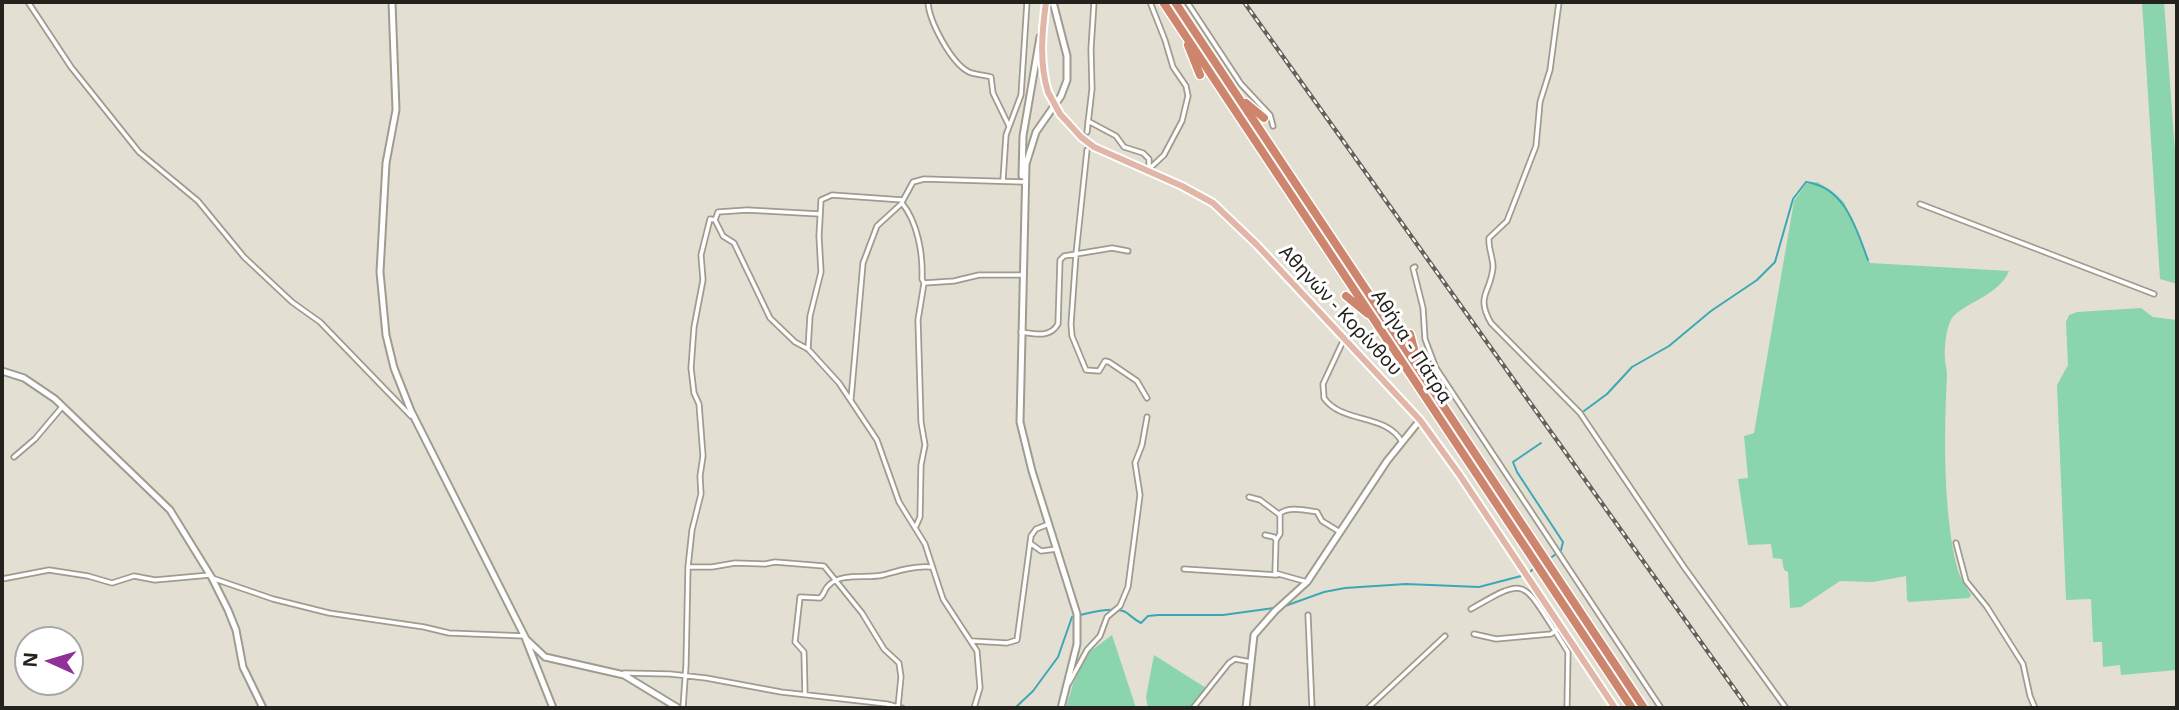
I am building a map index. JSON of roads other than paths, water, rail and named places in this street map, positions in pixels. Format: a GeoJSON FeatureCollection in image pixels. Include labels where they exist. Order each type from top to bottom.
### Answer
{"type":"FeatureCollection","features":[{"type":"Feature","properties":{"kind":"highway","name":"Αθήνα - Πάτρα"},"geometry":{"type":"LineString","coordinates":[[1163,2],[1632,708]]}},
{"type":"Feature","properties":{"kind":"highway","name":"Αθήνα - Πάτρα"},"geometry":{"type":"LineString","coordinates":[[1175,2],[1644,708]]}},
{"type":"Feature","properties":{"kind":"highway"},"geometry":{"type":"LineString","coordinates":[[1180,26],[1200,75]]}},
{"type":"Feature","properties":{"kind":"highway"},"geometry":{"type":"LineString","coordinates":[[1238,96],[1264,118]]}},
{"type":"Feature","properties":{"kind":"highway"},"geometry":{"type":"LineString","coordinates":[[1346,296],[1375,320]]}},
{"type":"Feature","properties":{"kind":"highway"},"geometry":{"type":"LineString","coordinates":[[1410,334],[1421,372]]}},
{"type":"Feature","properties":{"kind":"main road","name":"Αθηνών - Κορίνθου"},"geometry":{"type":"LineString","coordinates":[[1046,2],[1042,51],[1044,74],[1048,92],[1060,114],[1081,137],[1107,154],[1148,169],[1221,208],[1420,420],[1530,579],[1558,628],[1615,708]]}},
{"type":"Feature","properties":{"kind":"street"},"geometry":{"type":"LineString","coordinates":[[28,2],[71,67],[139,152],[198,201],[244,257],[292,302],[320,321],[416,422]]}},
{"type":"Feature","properties":{"kind":"street"},"geometry":{"type":"LineString","coordinates":[[392,2],[396,114],[386,163],[381,219],[381,298],[392,362],[416,422],[525,638],[553,708]]}},
{"type":"Feature","properties":{"kind":"street"},"geometry":{"type":"LineString","coordinates":[[928,2],[943,44],[956,62],[971,73],[991,76],[993,93],[1009,125]]}},
{"type":"Feature","properties":{"kind":"street"},"geometry":{"type":"LineString","coordinates":[[1003,180],[1005,141],[1021,95],[1027,2]]}},
{"type":"Feature","properties":{"kind":"street","name":"Αθηνών - Κορίνθου"},"geometry":{"type":"LineString","coordinates":[[1024,182],[1033,139],[1061,96],[1067,80],[1067,56],[1053,2]]}},
{"type":"Feature","properties":{"kind":"street"},"geometry":{"type":"LineString","coordinates":[[1087,132],[1092,86],[1090,69],[1094,2]]}},
{"type":"Feature","properties":{"kind":"street"},"geometry":{"type":"LineString","coordinates":[[1148,169],[1164,155],[1182,121],[1188,96],[1186,86],[1173,67],[1166,40],[1150,2]]}},
{"type":"Feature","properties":{"kind":"street"},"geometry":{"type":"LineString","coordinates":[[1187,2],[1241,84],[1270,115],[1273,126]]}},
{"type":"Feature","properties":{"kind":"street"},"geometry":{"type":"LineString","coordinates":[[1559,2],[1550,70],[1540,102],[1536,146],[1507,221],[1489,239],[1493,266],[1483,298],[1485,310],[1495,327],[1580,413],[1700,589],[1786,708]]}},
{"type":"Feature","properties":{"kind":"street","name":"Αθηνών - Κορίνθου"},"geometry":{"type":"LineString","coordinates":[[1045,10],[1021,151],[1024,182],[1020,422],[1032,471],[1073,599],[1078,625],[1077,643],[1061,708]]}},
{"type":"Feature","properties":{"kind":"street"},"geometry":{"type":"LineString","coordinates":[[1088,121],[1115,136],[1124,147],[1143,152],[1149,159],[1148,169]]}},
{"type":"Feature","properties":{"kind":"street"},"geometry":{"type":"LineString","coordinates":[[1087,150],[1070,324],[1086,370],[1099,371],[1105,361],[1112,364],[1137,381],[1147,398]]}},
{"type":"Feature","properties":{"kind":"street"},"geometry":{"type":"LineString","coordinates":[[851,401],[863,263],[877,226],[903,202],[910,185],[918,180],[1024,182]]}},
{"type":"Feature","properties":{"kind":"street"},"geometry":{"type":"LineString","coordinates":[[808,349],[810,316],[821,272],[821,200],[828,195],[903,202]]}},
{"type":"Feature","properties":{"kind":"street"},"geometry":{"type":"LineString","coordinates":[[903,202],[920,244],[924,283],[918,320],[921,422],[925,445],[921,465],[920,517],[915,526]]}},
{"type":"Feature","properties":{"kind":"street"},"geometry":{"type":"LineString","coordinates":[[1920,204],[2154,294]]}},
{"type":"Feature","properties":{"kind":"street"},"geometry":{"type":"LineString","coordinates":[[820,214],[735,211],[718,212],[715,220],[723,236],[734,243],[770,318],[795,342],[808,349],[839,383],[877,440],[899,502],[925,544],[943,599],[972,641],[978,657],[979,696],[974,708]]}},
{"type":"Feature","properties":{"kind":"street"},"geometry":{"type":"LineString","coordinates":[[621,673],[680,708],[685,677],[688,567],[692,530],[701,494],[703,450],[699,404],[691,377],[693,335],[703,280],[701,255],[710,219],[715,220]]}},
{"type":"Feature","properties":{"kind":"street"},"geometry":{"type":"LineString","coordinates":[[1021,332],[1046,334],[1057,328],[1060,260],[1064,256],[1112,248],[1128,251]]}},
{"type":"Feature","properties":{"kind":"street"},"geometry":{"type":"LineString","coordinates":[[1415,267],[1413,268],[1423,308],[1426,339],[1436,368],[1661,708]]}},
{"type":"Feature","properties":{"kind":"street"},"geometry":{"type":"LineString","coordinates":[[924,283],[943,283],[979,275],[1022,275]]}},
{"type":"Feature","properties":{"kind":"street"},"geometry":{"type":"LineString","coordinates":[[1344,339],[1323,384],[1324,398],[1338,410],[1392,430],[1402,442]]}},
{"type":"Feature","properties":{"kind":"street"},"geometry":{"type":"LineString","coordinates":[[2,371],[33,383],[64,406],[170,510],[211,576],[233,620],[243,667],[263,708]]}},
{"type":"Feature","properties":{"kind":"street"},"geometry":{"type":"LineString","coordinates":[[14,457],[35,439],[64,406]]}},
{"type":"Feature","properties":{"kind":"street"},"geometry":{"type":"LineString","coordinates":[[1068,685],[1087,650],[1100,636],[1107,617],[1120,606],[1128,587],[1140,495],[1135,463],[1147,417]]}},
{"type":"Feature","properties":{"kind":"street"},"geometry":{"type":"LineString","coordinates":[[1246,708],[1254,635],[1275,611],[1307,582],[1402,442],[1420,420]]}},
{"type":"Feature","properties":{"kind":"street"},"geometry":{"type":"LineString","coordinates":[[1249,497],[1260,500],[1279,514]]}},
{"type":"Feature","properties":{"kind":"street"},"geometry":{"type":"LineString","coordinates":[[1278,575],[1275,570],[1276,540],[1280,534],[1279,514],[1283,510],[1317,512],[1322,521],[1340,532]]}},
{"type":"Feature","properties":{"kind":"street"},"geometry":{"type":"LineString","coordinates":[[972,641],[1007,643],[1017,639],[1033,531],[1049,524]]}},
{"type":"Feature","properties":{"kind":"street"},"geometry":{"type":"LineString","coordinates":[[1265,535],[1276,540]]}},
{"type":"Feature","properties":{"kind":"street"},"geometry":{"type":"LineString","coordinates":[[1956,542],[1966,581],[1987,607],[2023,664],[2035,708]]}},
{"type":"Feature","properties":{"kind":"street"},"geometry":{"type":"LineString","coordinates":[[1030,543],[1044,551],[1058,549]]}},
{"type":"Feature","properties":{"kind":"street"},"geometry":{"type":"LineString","coordinates":[[2,579],[49,570],[93,577],[111,583],[134,576],[155,580],[211,576],[273,599],[329,613],[424,626],[449,633],[525,638],[537,652],[549,659],[621,673],[706,678],[744,686],[900,707],[899,663],[884,649],[868,621],[824,566],[775,562],[688,567]]}},
{"type":"Feature","properties":{"kind":"street"},"geometry":{"type":"LineString","coordinates":[[805,694],[804,652],[795,642],[799,598],[823,596],[829,584],[837,580],[902,572],[914,566],[931,567]]}},
{"type":"Feature","properties":{"kind":"street"},"geometry":{"type":"LineString","coordinates":[[1184,569],[1278,575],[1307,582]]}},
{"type":"Feature","properties":{"kind":"street"},"geometry":{"type":"LineString","coordinates":[[1471,609],[1510,589],[1521,587],[1529,591],[1558,628],[1568,652],[1567,708]]}},
{"type":"Feature","properties":{"kind":"street"},"geometry":{"type":"LineString","coordinates":[[1308,615],[1312,708]]}},
{"type":"Feature","properties":{"kind":"street"},"geometry":{"type":"LineString","coordinates":[[1474,634],[1496,639],[1550,634],[1558,628]]}},
{"type":"Feature","properties":{"kind":"street"},"geometry":{"type":"LineString","coordinates":[[1368,708],[1445,636]]}},
{"type":"Feature","properties":{"kind":"street"},"geometry":{"type":"LineString","coordinates":[[1193,708],[1229,663],[1235,659],[1251,662]]}},
{"type":"Feature","properties":{"kind":"waterway"},"geometry":{"type":"LineString","coordinates":[[1584,411],[1607,394],[1632,367],[1669,346],[1711,311],[1757,280],[1775,262],[1793,199],[1806,182],[1819,185],[1840,200],[1868,260]]}},
{"type":"Feature","properties":{"kind":"waterway"},"geometry":{"type":"LineString","coordinates":[[1541,443],[1513,462],[1563,542],[1561,550],[1552,557]]}},
{"type":"Feature","properties":{"kind":"waterway"},"geometry":{"type":"LineString","coordinates":[[1285,606],[1324,592],[1345,588],[1406,584],[1479,587],[1521,576]]}},
{"type":"Feature","properties":{"kind":"waterway"},"geometry":{"type":"LineString","coordinates":[[1080,615],[1117,610],[1127,613],[1141,623],[1148,616],[1223,615],[1274,608]]}},
{"type":"Feature","properties":{"kind":"waterway"},"geometry":{"type":"LineString","coordinates":[[1015,708],[1033,691],[1058,657],[1072,617]]}},
{"type":"Feature","properties":{"kind":"railway"},"geometry":{"type":"LineString","coordinates":[[1244,2],[1748,708]]}}]}
